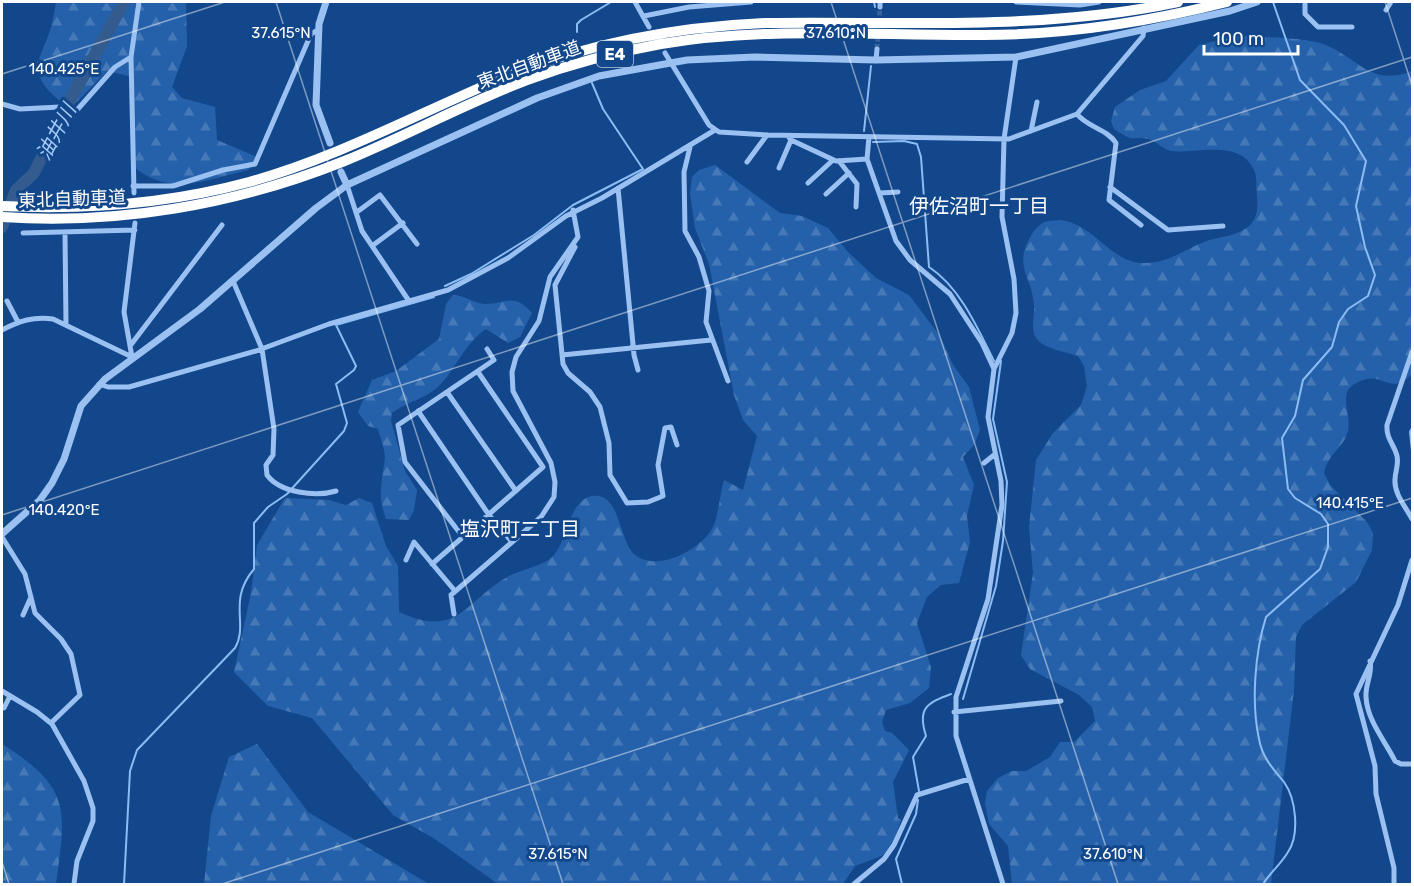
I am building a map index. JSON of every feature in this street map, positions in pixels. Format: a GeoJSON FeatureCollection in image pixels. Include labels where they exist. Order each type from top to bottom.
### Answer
{"type":"FeatureCollection","features":[{"type":"Feature","properties":{"kind":"highway","name":"東北自動車道"},"geometry":{"type":"LineString","coordinates":[[2,206],[34,208],[104,206],[154,201],[248,182],[339,151],[524,70],[595,47],[657,34],[726,25],[765,23],[1019,23],[1115,13],[1178,2]]}},
{"type":"Feature","properties":{"kind":"highway","name":"東北自動車道"},"geometry":{"type":"LineString","coordinates":[[2,217],[129,215],[186,207],[251,192],[343,161],[528,80],[598,58],[660,45],[766,34],[987,35],[1054,31],[1147,18],[1227,2]]}},
{"type":"Feature","properties":{"kind":"street"},"geometry":{"type":"LineString","coordinates":[[139,2],[131,57],[134,190],[173,186],[223,170],[255,164],[311,34],[318,30]]}},
{"type":"Feature","properties":{"kind":"street"},"geometry":{"type":"LineString","coordinates":[[327,2],[318,30],[316,105],[330,143]]}},
{"type":"Feature","properties":{"kind":"street"},"geometry":{"type":"LineString","coordinates":[[635,2],[649,27]]}},
{"type":"Feature","properties":{"kind":"street"},"geometry":{"type":"LineString","coordinates":[[644,16],[689,7],[751,2]]}},
{"type":"Feature","properties":{"kind":"street"},"geometry":{"type":"LineString","coordinates":[[1016,2],[1080,5],[1099,2]]}},
{"type":"Feature","properties":{"kind":"street"},"geometry":{"type":"LineString","coordinates":[[51,723],[80,695],[71,654],[61,639],[38,617],[25,574],[2,536],[40,500],[52,483],[64,459],[75,417],[88,396],[99,384],[132,357],[200,309],[316,208],[347,185],[537,98],[599,76],[670,63],[755,57],[876,60],[1016,57],[1230,11],[1257,2]]}},
{"type":"Feature","properties":{"kind":"street"},"geometry":{"type":"LineString","coordinates":[[1305,2],[1305,14],[1318,27],[1352,27]]}},
{"type":"Feature","properties":{"kind":"street"},"geometry":{"type":"LineString","coordinates":[[1386,10],[1391,2]]}},
{"type":"Feature","properties":{"kind":"street"},"geometry":{"type":"LineString","coordinates":[[99,384],[108,387],[129,387],[262,349],[329,324],[448,290],[500,262],[573,210],[618,188],[715,130],[789,138],[869,136],[1004,139],[1031,131],[1077,114],[1143,36],[1144,28]]}},
{"type":"Feature","properties":{"kind":"street"},"geometry":{"type":"LineString","coordinates":[[876,60],[877,49]]}},
{"type":"Feature","properties":{"kind":"street"},"geometry":{"type":"LineString","coordinates":[[665,53],[715,130]]}},
{"type":"Feature","properties":{"kind":"street"},"geometry":{"type":"LineString","coordinates":[[2,104],[20,109],[60,107],[71,110],[80,108],[114,67],[131,57]]}},
{"type":"Feature","properties":{"kind":"street"},"geometry":{"type":"LineString","coordinates":[[1003,885],[956,736],[954,712],[956,697],[988,598],[1003,496],[988,417],[994,369],[1012,333],[1016,313],[1014,279],[1002,225],[1004,139],[1016,57]]}},
{"type":"Feature","properties":{"kind":"street"},"geometry":{"type":"LineString","coordinates":[[1031,131],[1037,102]]}},
{"type":"Feature","properties":{"kind":"street"},"geometry":{"type":"LineString","coordinates":[[1077,114],[1083,122],[1112,137],[1116,142],[1109,200],[1141,225]]}},
{"type":"Feature","properties":{"kind":"street"},"geometry":{"type":"LineString","coordinates":[[747,162],[767,135]]}},
{"type":"Feature","properties":{"kind":"street"},"geometry":{"type":"LineString","coordinates":[[869,136],[867,159],[896,241],[910,260],[950,294],[982,343],[994,369]]}},
{"type":"Feature","properties":{"kind":"street"},"geometry":{"type":"LineString","coordinates":[[789,138],[836,161],[849,173],[858,184],[856,207]]}},
{"type":"Feature","properties":{"kind":"street"},"geometry":{"type":"LineString","coordinates":[[778,168],[789,138]]}},
{"type":"Feature","properties":{"kind":"street"},"geometry":{"type":"LineString","coordinates":[[690,147],[684,172],[685,231],[699,258],[709,291],[706,322],[728,381]]}},
{"type":"Feature","properties":{"kind":"street"},"geometry":{"type":"LineString","coordinates":[[808,183],[836,161],[867,159]]}},
{"type":"Feature","properties":{"kind":"street"},"geometry":{"type":"LineString","coordinates":[[341,172],[362,231],[409,301]]}},
{"type":"Feature","properties":{"kind":"street"},"geometry":{"type":"LineString","coordinates":[[826,194],[849,173]]}},
{"type":"Feature","properties":{"kind":"street"},"geometry":{"type":"LineString","coordinates":[[1110,187],[1168,230],[1223,226]]}},
{"type":"Feature","properties":{"kind":"street"},"geometry":{"type":"LineString","coordinates":[[618,188],[638,370]]}},
{"type":"Feature","properties":{"kind":"street"},"geometry":{"type":"LineString","coordinates":[[880,193],[898,192]]}},
{"type":"Feature","properties":{"kind":"street"},"geometry":{"type":"LineString","coordinates":[[357,212],[380,195],[417,244]]}},
{"type":"Feature","properties":{"kind":"street"},"geometry":{"type":"LineString","coordinates":[[1131,219],[1139,207]]}},
{"type":"Feature","properties":{"kind":"street"},"geometry":{"type":"LineString","coordinates":[[573,210],[579,227],[574,253],[555,285],[562,355],[568,373],[590,392],[600,407],[609,443],[610,474],[627,503],[648,502],[663,496],[658,465],[665,428],[671,427],[677,445]]}},
{"type":"Feature","properties":{"kind":"street"},"geometry":{"type":"LineString","coordinates":[[132,357],[124,312],[135,223]]}},
{"type":"Feature","properties":{"kind":"street"},"geometry":{"type":"LineString","coordinates":[[372,246],[403,223]]}},
{"type":"Feature","properties":{"kind":"street"},"geometry":{"type":"LineString","coordinates":[[130,346],[222,225]]}},
{"type":"Feature","properties":{"kind":"street"},"geometry":{"type":"LineString","coordinates":[[23,233],[135,230]]}},
{"type":"Feature","properties":{"kind":"street"},"geometry":{"type":"LineString","coordinates":[[65,233],[66,324]]}},
{"type":"Feature","properties":{"kind":"street"},"geometry":{"type":"LineString","coordinates":[[454,614],[451,595],[541,517],[555,490],[551,463],[513,391],[513,363],[538,321],[550,277],[576,243]]}},
{"type":"Feature","properties":{"kind":"street"},"geometry":{"type":"LineString","coordinates":[[232,281],[262,349],[274,429],[273,455],[266,465],[268,478],[288,490],[312,493],[336,491]]}},
{"type":"Feature","properties":{"kind":"street"},"geometry":{"type":"LineString","coordinates":[[7,301],[18,322]]}},
{"type":"Feature","properties":{"kind":"street"},"geometry":{"type":"LineString","coordinates":[[2,330],[18,322],[41,318],[66,324],[132,357]]}},
{"type":"Feature","properties":{"kind":"street"},"geometry":{"type":"LineString","coordinates":[[562,355],[711,340]]}},
{"type":"Feature","properties":{"kind":"street"},"geometry":{"type":"LineString","coordinates":[[463,537],[405,462],[398,425],[494,360],[488,349]]}},
{"type":"Feature","properties":{"kind":"street"},"geometry":{"type":"LineString","coordinates":[[1413,352],[1386,433],[1395,449],[1398,464],[1395,478],[1397,489],[1413,519]]}},
{"type":"Feature","properties":{"kind":"street"},"geometry":{"type":"LineString","coordinates":[[432,564],[543,467],[478,372]]}},
{"type":"Feature","properties":{"kind":"street"},"geometry":{"type":"LineString","coordinates":[[447,392],[516,491]]}},
{"type":"Feature","properties":{"kind":"street"},"geometry":{"type":"LineString","coordinates":[[418,411],[489,515],[512,542]]}},
{"type":"Feature","properties":{"kind":"street"},"geometry":{"type":"LineString","coordinates":[[984,463],[994,455]]}},
{"type":"Feature","properties":{"kind":"street"},"geometry":{"type":"LineString","coordinates":[[406,560],[414,542],[455,591]]}},
{"type":"Feature","properties":{"kind":"street"},"geometry":{"type":"LineString","coordinates":[[1394,885],[1394,868],[1376,794],[1375,766],[1356,699],[1370,661],[1398,605],[1413,560]]}},
{"type":"Feature","properties":{"kind":"street"},"geometry":{"type":"LineString","coordinates":[[23,615],[31,597]]}},
{"type":"Feature","properties":{"kind":"street"},"geometry":{"type":"LineString","coordinates":[[1370,661],[1371,668],[1365,690],[1370,715],[1395,761],[1401,764],[1413,764]]}},
{"type":"Feature","properties":{"kind":"street"},"geometry":{"type":"LineString","coordinates":[[2,691],[51,723],[84,781],[93,808],[92,827],[77,861],[74,885]]}},
{"type":"Feature","properties":{"kind":"street"},"geometry":{"type":"LineString","coordinates":[[4,708],[10,696]]}},
{"type":"Feature","properties":{"kind":"street"},"geometry":{"type":"LineString","coordinates":[[954,712],[1061,701]]}},
{"type":"Feature","properties":{"kind":"street"},"geometry":{"type":"LineString","coordinates":[[856,884],[884,859],[894,845],[917,795],[969,779]]}},
{"type":"Feature","properties":{"kind":"green space"},"geometry":{"type":"Polygon","coordinates":[[[56,2],[186,2],[187,46],[172,87],[182,98],[215,107],[217,140],[257,157],[248,170],[202,182],[174,184],[146,175],[132,165],[133,77],[107,71],[76,103],[68,105],[51,93],[40,77],[39,59],[50,30],[56,2]]]}},
{"type":"Feature","properties":{"kind":"green space"},"geometry":{"type":"Polygon","coordinates":[[[1238,36],[1293,39],[1323,44],[1364,68],[1385,76],[1412,71],[1412,374],[1399,383],[1393,384],[1373,378],[1357,382],[1350,388],[1346,397],[1349,423],[1347,434],[1326,466],[1324,473],[1330,485],[1367,522],[1373,533],[1372,550],[1356,582],[1302,625],[1296,637],[1294,690],[1271,884],[1012,884],[1008,846],[989,824],[985,803],[987,791],[998,778],[1012,771],[1026,771],[1050,757],[1060,742],[1074,742],[1095,721],[1092,707],[1079,695],[1030,669],[1021,655],[1033,573],[1029,527],[1036,460],[1053,433],[1081,405],[1087,386],[1084,366],[1078,356],[1044,345],[1034,334],[1034,303],[1023,262],[1026,245],[1041,224],[1049,221],[1063,221],[1076,224],[1088,231],[1120,256],[1145,263],[1169,258],[1204,242],[1229,236],[1251,224],[1257,206],[1256,174],[1249,161],[1230,151],[1172,151],[1151,140],[1130,138],[1114,129],[1111,121],[1115,107],[1140,90],[1166,81],[1199,45],[1238,36]]]}},
{"type":"Feature","properties":{"kind":"green space"},"geometry":{"type":"Polygon","coordinates":[[[715,165],[780,213],[802,216],[828,228],[848,252],[876,278],[909,295],[940,336],[953,365],[969,387],[980,430],[974,445],[963,457],[974,485],[967,516],[970,542],[959,583],[941,585],[927,597],[917,623],[931,667],[929,688],[910,703],[886,710],[882,722],[885,731],[892,733],[909,750],[893,782],[898,818],[901,820],[892,847],[881,856],[855,866],[843,884],[498,884],[435,839],[393,815],[312,718],[268,706],[234,672],[251,593],[257,545],[285,498],[329,500],[346,505],[359,498],[372,503],[386,546],[398,566],[399,612],[435,622],[460,614],[509,576],[550,559],[559,548],[578,505],[584,499],[592,496],[608,501],[614,509],[629,548],[643,559],[666,560],[690,550],[700,542],[709,534],[714,525],[724,480],[743,490],[757,436],[743,420],[734,395],[709,264],[695,228],[690,193],[692,177],[699,170],[715,165]]]}},
{"type":"Feature","properties":{"kind":"green space"},"geometry":{"type":"Polygon","coordinates":[[[453,295],[485,304],[515,301],[532,313],[520,337],[508,343],[486,329],[471,342],[438,387],[392,413],[391,421],[405,471],[417,490],[414,510],[409,520],[386,519],[381,496],[385,458],[383,447],[378,429],[368,426],[358,412],[372,380],[396,371],[439,339],[446,304],[453,295]]]}},
{"type":"Feature","properties":{"kind":"green space"},"geometry":{"type":"Polygon","coordinates":[[[2,744],[41,774],[52,788],[59,803],[62,837],[56,884],[2,884],[2,744]]]}},
{"type":"Feature","properties":{"kind":"green space"},"geometry":{"type":"Polygon","coordinates":[[[257,744],[308,812],[429,884],[204,884],[211,816],[229,757],[257,744]]]}},
{"type":"Feature","properties":{"kind":"waterway","name":"油井川"},"geometry":{"type":"LineString","coordinates":[[2,227],[16,190],[34,173],[64,111],[124,2]]}},
{"type":"Feature","properties":{"kind":"waterway"},"geometry":{"type":"LineString","coordinates":[[577,32],[577,24],[581,20],[611,2]]}},
{"type":"Feature","properties":{"kind":"waterway"},"geometry":{"type":"LineString","coordinates":[[874,2],[875,7]]}},
{"type":"Feature","properties":{"kind":"waterway"},"geometry":{"type":"LineString","coordinates":[[1263,884],[1292,845],[1295,817],[1288,789],[1265,757],[1260,745],[1255,709],[1255,677],[1259,646],[1266,617],[1320,569],[1328,547],[1328,524],[1321,514],[1295,498],[1288,489],[1282,438],[1295,416],[1303,380],[1332,347],[1339,322],[1348,309],[1368,296],[1375,275],[1365,247],[1356,206],[1366,161],[1344,125],[1300,80],[1273,2]]}},
{"type":"Feature","properties":{"kind":"waterway"},"geometry":{"type":"LineString","coordinates":[[864,131],[871,66]]}},
{"type":"Feature","properties":{"kind":"waterway"},"geometry":{"type":"LineString","coordinates":[[445,286],[471,274],[534,235],[573,205],[643,169],[603,109],[592,83]]}},
{"type":"Feature","properties":{"kind":"waterway"},"geometry":{"type":"LineString","coordinates":[[873,142],[904,141],[917,144],[921,157],[929,267],[940,275],[959,297],[975,322],[994,361]]}},
{"type":"Feature","properties":{"kind":"waterway"},"geometry":{"type":"LineString","coordinates":[[124,884],[130,771],[137,750],[235,648],[239,639],[242,591],[254,569],[254,523],[268,507],[287,494],[344,431],[347,423],[336,384],[356,366],[336,325],[434,297]]}},
{"type":"Feature","properties":{"kind":"waterway"},"geometry":{"type":"LineString","coordinates":[[963,699],[996,586],[1003,541],[1007,482],[993,419],[1001,361]]}},
{"type":"Feature","properties":{"kind":"waterway"},"geometry":{"type":"LineString","coordinates":[[1412,428],[1410,432],[1412,451]]}},
{"type":"Feature","properties":{"kind":"waterway"},"geometry":{"type":"LineString","coordinates":[[919,791],[913,757],[926,736],[924,713],[930,704],[951,694]]}},
{"type":"Feature","properties":{"kind":"waterway"},"geometry":{"type":"LineString","coordinates":[[902,884],[896,859],[916,814],[918,800]]}},
{"type":"Feature","properties":{"kind":"tunnel"},"geometry":{"type":"LineString","coordinates":[[879,23],[880,7]]}},
{"type":"Feature","properties":{"kind":"tunnel"},"geometry":{"type":"LineString","coordinates":[[877,49],[878,32]]}},
{"type":"Feature","properties":{"kind":"district","name":"伊佐沼町一丁目"},"geometry":{"type":"Point","coordinates":[979,206]}},
{"type":"Feature","properties":{"kind":"district","name":"塩沢町二丁目"},"geometry":{"type":"Point","coordinates":[520,529]}}]}
